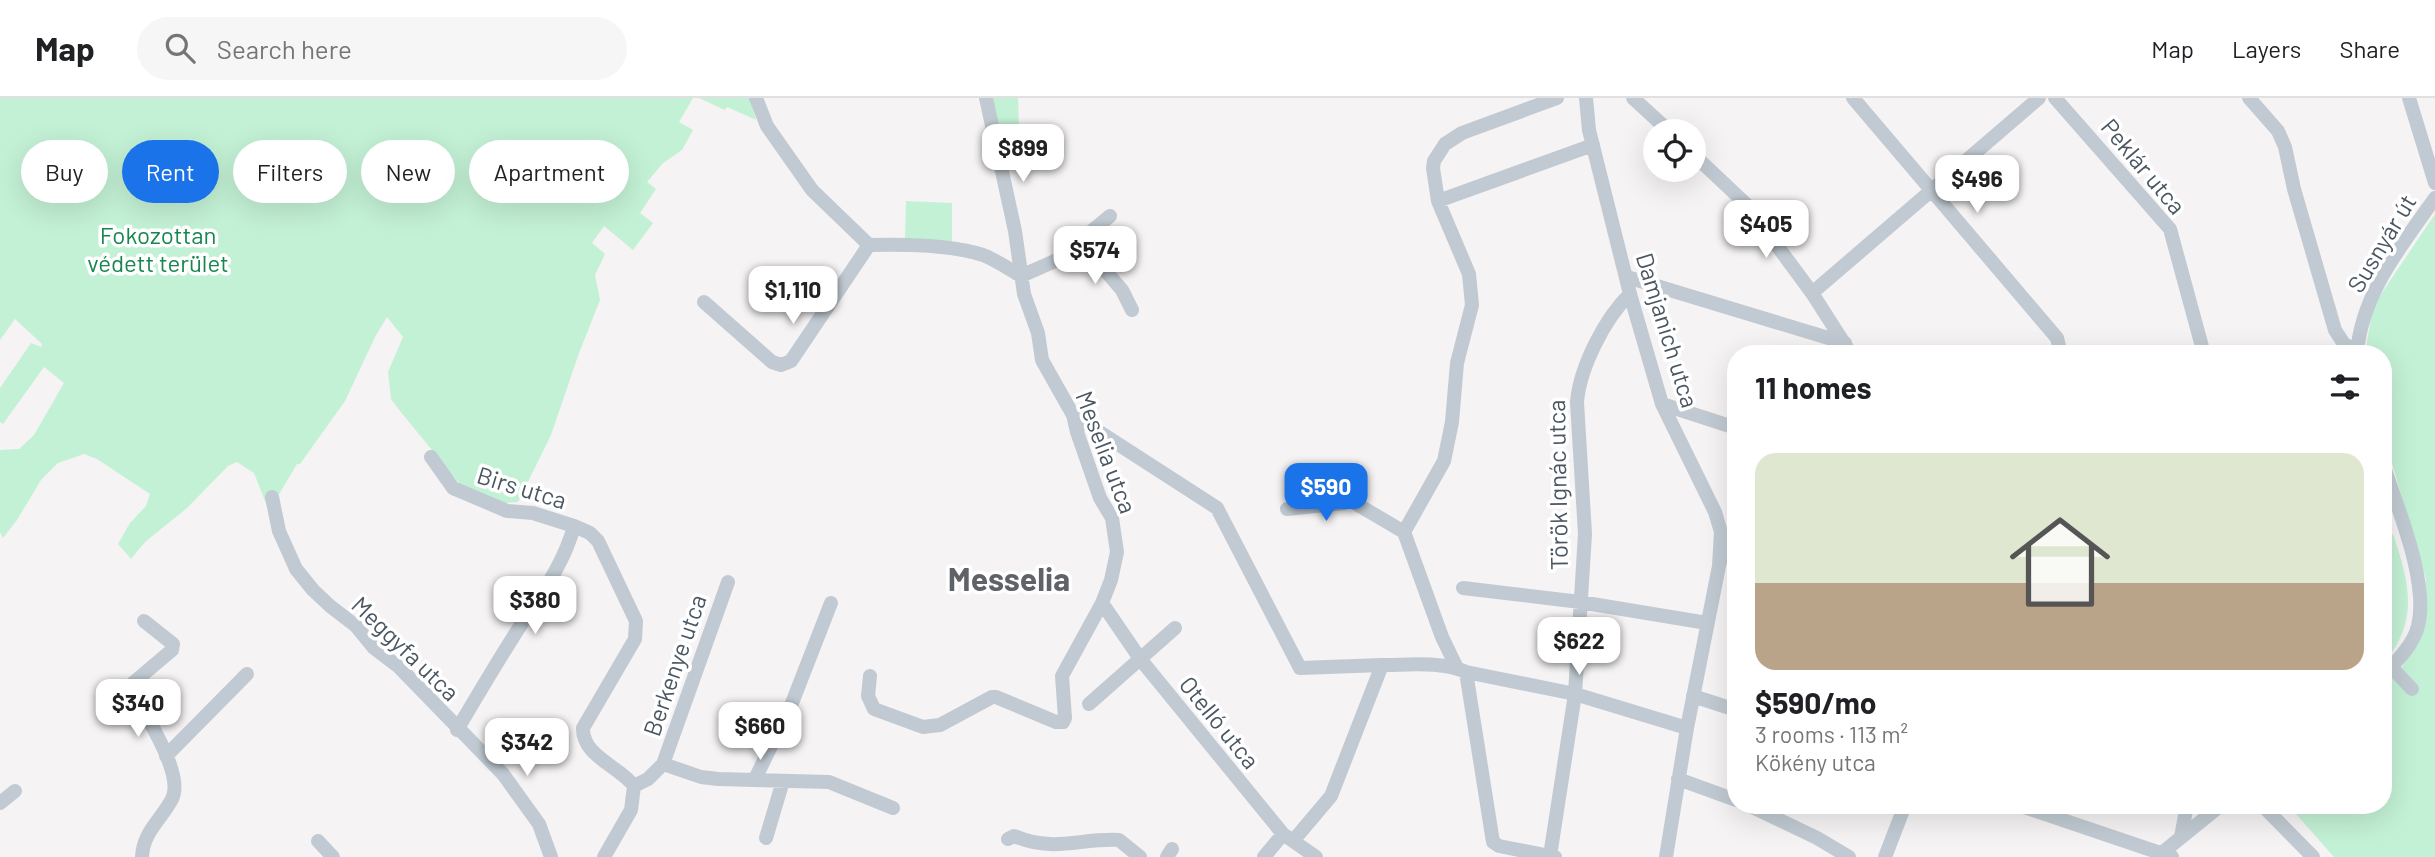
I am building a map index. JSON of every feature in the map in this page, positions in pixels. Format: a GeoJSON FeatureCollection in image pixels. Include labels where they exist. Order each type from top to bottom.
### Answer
{"type":"FeatureCollection","features":[{"type":"Feature","properties":{"kind":"street"},"geometry":{"type":"LineString","coordinates":[[755,98],[767,127],[812,190],[869,245],[901,244],[972,253],[985,256],[1021,276],[1057,260],[1110,216]]}},
{"type":"Feature","properties":{"kind":"street","name":"Meselia utca"},"geometry":{"type":"LineString","coordinates":[[870,676],[868,696],[874,709],[923,727],[940,725],[992,697],[1056,722],[1063,722],[1062,676],[1102,603],[1111,580],[1117,552],[1112,518],[1100,498],[1073,415],[1042,360],[1038,333],[1026,303],[1015,230],[986,98]]}},
{"type":"Feature","properties":{"kind":"street"},"geometry":{"type":"LineString","coordinates":[[1404,532],[1444,461],[1452,422],[1457,363],[1472,306],[1469,274],[1438,201],[1434,161],[1445,144],[1462,133],[1557,98]]}},
{"type":"Feature","properties":{"kind":"street","name":"Damjanich utca"},"geometry":{"type":"LineString","coordinates":[[1586,98],[1589,130],[1630,294],[1662,404],[1715,512],[1721,532],[1720,555],[1666,857]]}},
{"type":"Feature","properties":{"kind":"street"},"geometry":{"type":"LineString","coordinates":[[1633,98],[1656,119]]}},
{"type":"Feature","properties":{"kind":"street"},"geometry":{"type":"LineString","coordinates":[[1853,98],[1933,189],[2057,338],[2059,345]]}},
{"type":"Feature","properties":{"kind":"street"},"geometry":{"type":"LineString","coordinates":[[1812,293],[2039,98]]}},
{"type":"Feature","properties":{"kind":"street","name":"Peklár utca"},"geometry":{"type":"LineString","coordinates":[[2055,98],[2170,229],[2202,345]]}},
{"type":"Feature","properties":{"kind":"street"},"geometry":{"type":"LineString","coordinates":[[2249,98],[2278,131],[2285,147],[2294,189],[2335,330],[2346,345]]}},
{"type":"Feature","properties":{"kind":"street"},"geometry":{"type":"LineString","coordinates":[[2409,98],[2435,183]]}},
{"type":"Feature","properties":{"kind":"street"},"geometry":{"type":"LineString","coordinates":[[1438,201],[1593,145]]}},
{"type":"Feature","properties":{"kind":"street"},"geometry":{"type":"LineString","coordinates":[[1706,166],[1747,205],[1812,293],[1846,345]]}},
{"type":"Feature","properties":{"kind":"street","name":"Susnyár út"},"geometry":{"type":"LineString","coordinates":[[2358,345],[2360,326],[2373,294],[2435,198]]}},
{"type":"Feature","properties":{"kind":"street"},"geometry":{"type":"LineString","coordinates":[[1077,243],[1085,247],[1122,290],[1132,310]]}},
{"type":"Feature","properties":{"kind":"street"},"geometry":{"type":"LineString","coordinates":[[704,302],[772,362],[781,365],[791,361],[869,245]]}},
{"type":"Feature","properties":{"kind":"street"},"geometry":{"type":"LineString","coordinates":[[1627,277],[1839,345]]}},
{"type":"Feature","properties":{"kind":"street","name":"Török Ignác utca"},"geometry":{"type":"LineString","coordinates":[[1552,857],[1574,694],[1585,534],[1577,402],[1579,382],[1584,366],[1618,305],[1630,294]]}},
{"type":"Feature","properties":{"kind":"street"},"geometry":{"type":"LineString","coordinates":[[1662,404],[1727,425]]}},
{"type":"Feature","properties":{"kind":"street"},"geometry":{"type":"LineString","coordinates":[[1073,415],[1217,508],[1300,668],[1423,665],[1461,670],[1574,694],[1687,728]]}},
{"type":"Feature","properties":{"kind":"street","name":"Birs utca"},"geometry":{"type":"LineString","coordinates":[[431,457],[453,488],[507,510],[533,513],[574,526]]}},
{"type":"Feature","properties":{"kind":"street","name":"Meggyfa utca"},"geometry":{"type":"LineString","coordinates":[[272,497],[274,513],[286,550],[296,569],[313,590],[356,626],[374,648],[399,667],[503,775],[539,824],[551,857]]}},
{"type":"Feature","properties":{"kind":"street"},"geometry":{"type":"LineString","coordinates":[[1287,509],[1344,503],[1348,499],[1404,532],[1442,637],[1461,670],[1493,842],[1499,846],[1552,857]]}},
{"type":"Feature","properties":{"kind":"street"},"geometry":{"type":"LineString","coordinates":[[2392,506],[2417,573],[2420,607],[2418,627],[2410,644],[2392,664]]}},
{"type":"Feature","properties":{"kind":"street"},"geometry":{"type":"LineString","coordinates":[[457,730],[554,573],[574,526],[590,533],[598,541],[636,621],[635,639],[586,719],[582,737],[590,750],[628,778],[634,786],[631,810],[604,857]]}},
{"type":"Feature","properties":{"kind":"street"},"geometry":{"type":"LineString","coordinates":[[1720,555],[1727,558]]}},
{"type":"Feature","properties":{"kind":"street","name":"Berkenye utca"},"geometry":{"type":"LineString","coordinates":[[663,764],[727,582]]}},
{"type":"Feature","properties":{"kind":"street"},"geometry":{"type":"LineString","coordinates":[[1463,588],[1580,602],[1707,623]]}},
{"type":"Feature","properties":{"kind":"street"},"geometry":{"type":"LineString","coordinates":[[755,779],[792,703],[831,603]]}},
{"type":"Feature","properties":{"kind":"street","name":"Otelló utca"},"geometry":{"type":"LineString","coordinates":[[1102,603],[1141,660],[1288,838],[1316,857]]}},
{"type":"Feature","properties":{"kind":"street"},"geometry":{"type":"LineString","coordinates":[[142,857],[146,835],[173,798],[175,787],[174,776],[166,756],[131,688],[133,683],[172,650],[173,644],[145,621]]}},
{"type":"Feature","properties":{"kind":"street"},"geometry":{"type":"LineString","coordinates":[[1089,704],[1175,628]]}},
{"type":"Feature","properties":{"kind":"street"},"geometry":{"type":"LineString","coordinates":[[1264,857],[1332,796],[1382,665]]}},
{"type":"Feature","properties":{"kind":"street"},"geometry":{"type":"LineString","coordinates":[[166,756],[247,674]]}},
{"type":"Feature","properties":{"kind":"street"},"geometry":{"type":"LineString","coordinates":[[2392,674],[2412,690]]}},
{"type":"Feature","properties":{"kind":"street"},"geometry":{"type":"LineString","coordinates":[[1693,696],[1727,707]]}},
{"type":"Feature","properties":{"kind":"street"},"geometry":{"type":"LineString","coordinates":[[634,786],[648,779],[663,764],[701,777],[829,782],[893,808]]}},
{"type":"Feature","properties":{"kind":"street"},"geometry":{"type":"LineString","coordinates":[[1678,779],[1727,797]]}},
{"type":"Feature","properties":{"kind":"street"},"geometry":{"type":"LineString","coordinates":[[766,838],[783,781]]}},
{"type":"Feature","properties":{"kind":"street"},"geometry":{"type":"LineString","coordinates":[[0,803],[15,791]]}},
{"type":"Feature","properties":{"kind":"street"},"geometry":{"type":"LineString","coordinates":[[1767,814],[1849,857]]}},
{"type":"Feature","properties":{"kind":"street"},"geometry":{"type":"LineString","coordinates":[[1885,857],[1902,814]]}},
{"type":"Feature","properties":{"kind":"street"},"geometry":{"type":"LineString","coordinates":[[2044,814],[2163,856],[2181,837],[2210,814]]}},
{"type":"Feature","properties":{"kind":"street"},"geometry":{"type":"LineString","coordinates":[[2181,837],[2185,814]]}},
{"type":"Feature","properties":{"kind":"street"},"geometry":{"type":"LineString","coordinates":[[2197,814],[2203,820]]}},
{"type":"Feature","properties":{"kind":"street"},"geometry":{"type":"LineString","coordinates":[[2271,814],[2313,857]]}},
{"type":"Feature","properties":{"kind":"street"},"geometry":{"type":"LineString","coordinates":[[1008,839],[1014,836],[1049,846],[1119,840],[1140,857]]}},
{"type":"Feature","properties":{"kind":"street"},"geometry":{"type":"LineString","coordinates":[[318,841],[333,857]]}},
{"type":"Feature","properties":{"kind":"green space","name":"Fokozottan védett terület"},"geometry":{"type":"Polygon","coordinates":[[[0,98],[693,98],[679,122],[693,130],[682,150],[663,163],[647,182],[656,189],[640,213],[653,223],[633,250],[604,226],[592,243],[605,254],[595,275],[600,300],[551,435],[518,502],[505,503],[463,488],[391,399],[388,372],[403,337],[387,317],[345,401],[300,464],[297,464],[269,511],[254,473],[237,462],[228,466],[187,508],[145,542],[131,559],[118,544],[130,523],[146,506],[150,494],[97,459],[84,454],[58,463],[41,480],[3,538],[0,532],[0,450],[19,449],[34,435],[64,383],[44,367],[3,424],[0,422],[0,388],[31,343],[41,347],[42,344],[15,319],[0,340],[0,98]]]}},
{"type":"Feature","properties":{"kind":"green space"},"geometry":{"type":"Polygon","coordinates":[[[699,98],[750,98],[756,120],[727,107],[725,110],[699,98]]]}},
{"type":"Feature","properties":{"kind":"green space"},"geometry":{"type":"Polygon","coordinates":[[[992,98],[1018,98],[1019,130],[1012,143],[1003,143],[992,98]]]}},
{"type":"Feature","properties":{"kind":"green space"},"geometry":{"type":"Polygon","coordinates":[[[906,201],[952,203],[952,245],[905,240],[906,201]]]}},
{"type":"Feature","properties":{"kind":"green space"},"geometry":{"type":"Polygon","coordinates":[[[2435,214],[2435,857],[2334,857],[2296,814],[2392,814],[2392,679],[2398,674],[2425,627],[2426,579],[2392,463],[2392,345],[2366,345],[2373,306],[2435,214]]]}},
{"type":"Feature","properties":{"kind":"green space"},"geometry":{"type":"Polygon","coordinates":[[[2392,535],[2403,568],[2408,600],[2403,631],[2392,651],[2392,535]]]}},
{"type":"Feature","properties":{"kind":"district","name":"Messelia"},"geometry":{"type":"Point","coordinates":[1009,578]}}]}
